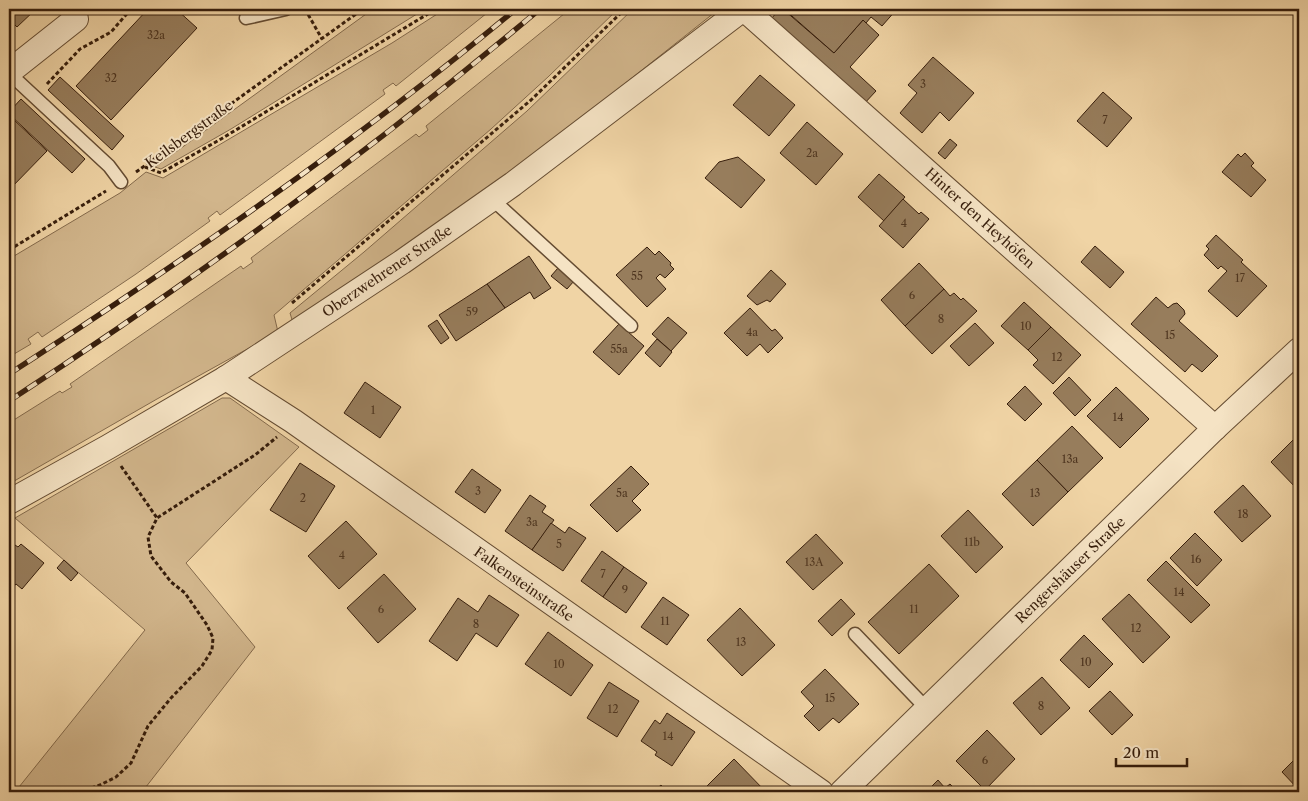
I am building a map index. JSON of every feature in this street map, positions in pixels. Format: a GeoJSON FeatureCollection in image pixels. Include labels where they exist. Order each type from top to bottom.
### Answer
{"type":"FeatureCollection","features":[{"type":"Feature","properties":{"kind":"street","name":"Oberzwehrener Straße"},"geometry":{"type":"LineString","coordinates":[[9,502],[226,378],[402,262],[513,184],[743,9]]}},
{"type":"Feature","properties":{"kind":"street","name":"Hinter den Heyhöfen"},"geometry":{"type":"LineString","coordinates":[[743,9],[1214,428]]}},
{"type":"Feature","properties":{"kind":"street"},"geometry":{"type":"LineString","coordinates":[[9,73],[76,19]]}},
{"type":"Feature","properties":{"kind":"street","name":"Rengershäuser Straße"},"geometry":{"type":"LineString","coordinates":[[842,792],[1214,428],[1299,350]]}},
{"type":"Feature","properties":{"kind":"street","name":"Falkensteinstraße"},"geometry":{"type":"LineString","coordinates":[[226,378],[309,432],[821,792]]}},
{"type":"Feature","properties":{"kind":"lane"},"geometry":{"type":"LineString","coordinates":[[246,18],[286,9]]}},
{"type":"Feature","properties":{"kind":"lane"},"geometry":{"type":"LineString","coordinates":[[9,73],[109,166],[122,182]]}},
{"type":"Feature","properties":{"kind":"lane"},"geometry":{"type":"LineString","coordinates":[[492,199],[631,326]]}},
{"type":"Feature","properties":{"kind":"lane"},"geometry":{"type":"LineString","coordinates":[[855,634],[927,709]]}},
{"type":"Feature","properties":{"kind":"path"},"geometry":{"type":"LineString","coordinates":[[35,97],[80,49],[111,32],[131,9]]}},
{"type":"Feature","properties":{"kind":"path"},"geometry":{"type":"LineString","coordinates":[[305,9],[322,39]]}},
{"type":"Feature","properties":{"kind":"path","name":"Keilsbergstraße"},"geometry":{"type":"LineString","coordinates":[[9,250],[122,182],[363,9]]}},
{"type":"Feature","properties":{"kind":"path"},"geometry":{"type":"LineString","coordinates":[[144,167],[161,173],[436,9]]}},
{"type":"Feature","properties":{"kind":"path"},"geometry":{"type":"LineString","coordinates":[[292,335],[284,311],[531,100],[625,9]]}},
{"type":"Feature","properties":{"kind":"path"},"geometry":{"type":"LineString","coordinates":[[78,792],[100,785],[116,777],[130,763],[148,726],[171,698],[202,666],[212,650],[213,638],[185,592],[171,582],[151,556],[148,537],[157,518],[255,455],[276,438]]}},
{"type":"Feature","properties":{"kind":"path"},"geometry":{"type":"LineString","coordinates":[[108,447],[157,518]]}},
{"type":"Feature","properties":{"kind":"shaded area"},"geometry":{"type":"Polygon","coordinates":[[[373,9],[425,9],[231,129],[161,169],[155,167],[373,9]]]}},
{"type":"Feature","properties":{"kind":"shaded area"},"geometry":{"type":"Polygon","coordinates":[[[445,9],[492,9],[396,86],[393,83],[383,90],[385,94],[220,215],[217,211],[208,218],[210,221],[136,274],[42,337],[38,332],[28,339],[31,344],[9,357],[9,259],[120,193],[146,172],[163,178],[392,43],[445,9]]]}},
{"type":"Feature","properties":{"kind":"shaded area"},"geometry":{"type":"Polygon","coordinates":[[[570,9],[618,9],[491,129],[274,315],[278,332],[9,484],[9,423],[60,391],[62,393],[72,387],[70,384],[241,266],[243,269],[253,262],[251,258],[416,134],[419,137],[428,130],[426,126],[570,9]]]}},
{"type":"Feature","properties":{"kind":"shaded area"},"geometry":{"type":"Polygon","coordinates":[[[633,9],[719,9],[492,186],[293,323],[290,313],[364,252],[527,111],[633,9]]]}},
{"type":"Feature","properties":{"kind":"shaded area"},"geometry":{"type":"Polygon","coordinates":[[[222,398],[230,398],[299,447],[186,563],[255,647],[142,792],[15,792],[145,630],[15,518],[222,398]]]}},
{"type":"Feature","properties":{"kind":"building"},"geometry":{"type":"Polygon","coordinates":[[[9,9],[36,9],[17,27],[9,19],[9,9]]]}},
{"type":"Feature","properties":{"kind":"building"},"geometry":{"type":"Polygon","coordinates":[[[148,9],[176,9],[197,28],[111,120],[76,86],[148,9]]]}},
{"type":"Feature","properties":{"kind":"building"},"geometry":{"type":"Polygon","coordinates":[[[780,9],[784,10],[834,53],[863,20],[879,35],[850,67],[876,91],[863,105],[769,21],[780,9]]]}},
{"type":"Feature","properties":{"kind":"building"},"geometry":{"type":"Polygon","coordinates":[[[784,9],[851,9],[854,12],[857,9],[897,9],[882,26],[871,17],[866,23],[863,20],[834,53],[784,9]]]}},
{"type":"Feature","properties":{"kind":"building"},"geometry":{"type":"Polygon","coordinates":[[[933,57],[974,93],[949,121],[940,112],[922,133],[900,113],[917,93],[908,85],[933,57]]]}},
{"type":"Feature","properties":{"kind":"building"},"geometry":{"type":"Polygon","coordinates":[[[760,75],[795,105],[769,136],[733,105],[760,75]]]}},
{"type":"Feature","properties":{"kind":"building"},"geometry":{"type":"Polygon","coordinates":[[[60,77],[124,136],[112,150],[48,90],[60,77]]]}},
{"type":"Feature","properties":{"kind":"building"},"geometry":{"type":"Polygon","coordinates":[[[1103,92],[1132,118],[1107,147],[1077,121],[1103,92]]]}},
{"type":"Feature","properties":{"kind":"building"},"geometry":{"type":"Polygon","coordinates":[[[21,99],[85,159],[72,173],[9,114],[21,99]]]}},
{"type":"Feature","properties":{"kind":"building"},"geometry":{"type":"Polygon","coordinates":[[[13,119],[47,151],[9,190],[9,124],[13,119]]]}},
{"type":"Feature","properties":{"kind":"building"},"geometry":{"type":"Polygon","coordinates":[[[807,122],[843,154],[816,185],[780,153],[807,122]]]}},
{"type":"Feature","properties":{"kind":"building"},"geometry":{"type":"Polygon","coordinates":[[[950,139],[957,145],[945,159],[938,153],[950,139]]]}},
{"type":"Feature","properties":{"kind":"building"},"geometry":{"type":"Polygon","coordinates":[[[1245,153],[1254,163],[1251,166],[1266,180],[1251,197],[1222,172],[1238,154],[1241,157],[1245,153]]]}},
{"type":"Feature","properties":{"kind":"building"},"geometry":{"type":"Polygon","coordinates":[[[738,157],[765,180],[741,208],[705,178],[719,162],[738,157]]]}},
{"type":"Feature","properties":{"kind":"building"},"geometry":{"type":"Polygon","coordinates":[[[879,174],[905,197],[884,221],[858,197],[879,174]]]}},
{"type":"Feature","properties":{"kind":"building"},"geometry":{"type":"Polygon","coordinates":[[[903,199],[919,214],[921,212],[929,219],[903,248],[879,226],[903,199]]]}},
{"type":"Feature","properties":{"kind":"building"},"geometry":{"type":"Polygon","coordinates":[[[1216,235],[1267,286],[1237,317],[1208,291],[1227,271],[1221,266],[1218,269],[1204,255],[1209,249],[1206,246],[1216,235]]]}},
{"type":"Feature","properties":{"kind":"building"},"geometry":{"type":"Polygon","coordinates":[[[1095,246],[1124,272],[1110,288],[1081,262],[1095,246]]]}},
{"type":"Feature","properties":{"kind":"building"},"geometry":{"type":"Polygon","coordinates":[[[647,247],[655,255],[659,251],[671,263],[670,265],[674,269],[665,278],[660,274],[656,278],[666,289],[647,307],[616,275],[647,247]]]}},
{"type":"Feature","properties":{"kind":"building"},"geometry":{"type":"Polygon","coordinates":[[[529,256],[551,288],[534,299],[530,292],[505,308],[487,284],[529,256]]]}},
{"type":"Feature","properties":{"kind":"building"},"geometry":{"type":"Polygon","coordinates":[[[919,263],[944,289],[905,326],[881,300],[919,263]]]}},
{"type":"Feature","properties":{"kind":"building"},"geometry":{"type":"Polygon","coordinates":[[[558,268],[574,281],[567,289],[551,276],[558,268]]]}},
{"type":"Feature","properties":{"kind":"building"},"geometry":{"type":"Polygon","coordinates":[[[771,270],[786,284],[770,302],[767,300],[757,305],[747,296],[771,270]]]}},
{"type":"Feature","properties":{"kind":"building"},"geometry":{"type":"Polygon","coordinates":[[[487,284],[505,308],[456,341],[439,315],[487,284]]]}},
{"type":"Feature","properties":{"kind":"building"},"geometry":{"type":"Polygon","coordinates":[[[944,289],[950,296],[954,293],[961,300],[963,298],[977,311],[932,354],[905,326],[944,289]]]}},
{"type":"Feature","properties":{"kind":"building"},"geometry":{"type":"Polygon","coordinates":[[[1156,297],[1168,308],[1177,303],[1184,310],[1185,314],[1179,321],[1218,356],[1202,372],[1192,364],[1185,372],[1131,324],[1156,297]]]}},
{"type":"Feature","properties":{"kind":"building"},"geometry":{"type":"Polygon","coordinates":[[[1024,302],[1051,327],[1028,350],[1001,326],[1024,302]]]}},
{"type":"Feature","properties":{"kind":"building"},"geometry":{"type":"Polygon","coordinates":[[[750,308],[772,331],[775,329],[783,338],[768,353],[760,344],[747,356],[724,333],[750,308]]]}},
{"type":"Feature","properties":{"kind":"building"},"geometry":{"type":"Polygon","coordinates":[[[668,317],[687,333],[671,351],[652,334],[668,317]]]}},
{"type":"Feature","properties":{"kind":"building"},"geometry":{"type":"Polygon","coordinates":[[[437,320],[449,338],[441,344],[428,326],[437,320]]]}},
{"type":"Feature","properties":{"kind":"building"},"geometry":{"type":"Polygon","coordinates":[[[975,323],[994,343],[969,366],[950,346],[975,323]]]}},
{"type":"Feature","properties":{"kind":"building"},"geometry":{"type":"Polygon","coordinates":[[[619,324],[644,346],[619,375],[593,352],[619,324]]]}},
{"type":"Feature","properties":{"kind":"building"},"geometry":{"type":"Polygon","coordinates":[[[1051,327],[1081,355],[1053,384],[1033,365],[1038,360],[1028,350],[1051,327]]]}},
{"type":"Feature","properties":{"kind":"building"},"geometry":{"type":"Polygon","coordinates":[[[657,339],[672,352],[660,367],[645,353],[657,339]]]}},
{"type":"Feature","properties":{"kind":"building"},"geometry":{"type":"Polygon","coordinates":[[[1069,377],[1091,400],[1075,416],[1053,393],[1069,377]]]}},
{"type":"Feature","properties":{"kind":"building"},"geometry":{"type":"Polygon","coordinates":[[[365,382],[401,407],[380,438],[344,413],[365,382]]]}},
{"type":"Feature","properties":{"kind":"building"},"geometry":{"type":"Polygon","coordinates":[[[1025,386],[1042,404],[1025,421],[1007,404],[1025,386]]]}},
{"type":"Feature","properties":{"kind":"building"},"geometry":{"type":"Polygon","coordinates":[[[1116,387],[1149,419],[1120,448],[1087,416],[1116,387]]]}},
{"type":"Feature","properties":{"kind":"building"},"geometry":{"type":"Polygon","coordinates":[[[1072,426],[1103,458],[1068,492],[1037,460],[1072,426]]]}},
{"type":"Feature","properties":{"kind":"building"},"geometry":{"type":"Polygon","coordinates":[[[1297,436],[1299,438],[1299,491],[1271,462],[1297,436]]]}},
{"type":"Feature","properties":{"kind":"building"},"geometry":{"type":"Polygon","coordinates":[[[1037,460],[1068,492],[1033,526],[1002,494],[1037,460]]]}},
{"type":"Feature","properties":{"kind":"building"},"geometry":{"type":"Polygon","coordinates":[[[300,463],[335,486],[306,532],[270,510],[300,463]]]}},
{"type":"Feature","properties":{"kind":"building"},"geometry":{"type":"Polygon","coordinates":[[[631,466],[649,484],[632,501],[641,510],[617,532],[590,505],[631,466]]]}},
{"type":"Feature","properties":{"kind":"building"},"geometry":{"type":"Polygon","coordinates":[[[472,469],[501,490],[485,513],[455,492],[472,469]]]}},
{"type":"Feature","properties":{"kind":"building"},"geometry":{"type":"Polygon","coordinates":[[[1243,485],[1271,516],[1242,542],[1214,512],[1243,485]]]}},
{"type":"Feature","properties":{"kind":"building"},"geometry":{"type":"Polygon","coordinates":[[[530,495],[546,506],[542,512],[554,520],[532,550],[505,531],[530,495]]]}},
{"type":"Feature","properties":{"kind":"building"},"geometry":{"type":"Polygon","coordinates":[[[968,510],[1003,547],[976,573],[941,536],[968,510]]]}},
{"type":"Feature","properties":{"kind":"building"},"geometry":{"type":"Polygon","coordinates":[[[346,521],[377,554],[339,589],[308,556],[346,521]]]}},
{"type":"Feature","properties":{"kind":"building"},"geometry":{"type":"Polygon","coordinates":[[[551,523],[565,533],[569,527],[586,538],[563,571],[532,550],[551,523]]]}},
{"type":"Feature","properties":{"kind":"building"},"geometry":{"type":"Polygon","coordinates":[[[1195,533],[1222,560],[1197,586],[1170,558],[1195,533]]]}},
{"type":"Feature","properties":{"kind":"building"},"geometry":{"type":"Polygon","coordinates":[[[816,534],[843,563],[813,590],[786,562],[816,534]]]}},
{"type":"Feature","properties":{"kind":"building"},"geometry":{"type":"Polygon","coordinates":[[[21,544],[44,563],[22,589],[16,584],[9,592],[9,552],[15,545],[18,547],[21,544]]]}},
{"type":"Feature","properties":{"kind":"building"},"geometry":{"type":"Polygon","coordinates":[[[602,551],[624,567],[603,597],[581,581],[602,551]]]}},
{"type":"Feature","properties":{"kind":"building"},"geometry":{"type":"Polygon","coordinates":[[[64,560],[78,573],[71,581],[57,568],[64,560]]]}},
{"type":"Feature","properties":{"kind":"building"},"geometry":{"type":"Polygon","coordinates":[[[1166,561],[1210,605],[1191,623],[1147,580],[1166,561]]]}},
{"type":"Feature","properties":{"kind":"building"},"geometry":{"type":"Polygon","coordinates":[[[929,564],[959,596],[899,654],[868,622],[929,564]]]}},
{"type":"Feature","properties":{"kind":"building"},"geometry":{"type":"Polygon","coordinates":[[[624,567],[647,583],[626,613],[603,597],[624,567]]]}},
{"type":"Feature","properties":{"kind":"building"},"geometry":{"type":"Polygon","coordinates":[[[384,574],[416,609],[378,643],[347,608],[384,574]]]}},
{"type":"Feature","properties":{"kind":"building"},"geometry":{"type":"Polygon","coordinates":[[[1129,594],[1170,637],[1143,663],[1102,619],[1129,594]]]}},
{"type":"Feature","properties":{"kind":"building"},"geometry":{"type":"Polygon","coordinates":[[[489,595],[519,615],[497,647],[476,633],[457,661],[429,641],[458,598],[478,612],[489,595]]]}},
{"type":"Feature","properties":{"kind":"building"},"geometry":{"type":"Polygon","coordinates":[[[663,597],[689,615],[667,645],[641,627],[663,597]]]}},
{"type":"Feature","properties":{"kind":"building"},"geometry":{"type":"Polygon","coordinates":[[[841,599],[855,614],[832,636],[818,621],[841,599]]]}},
{"type":"Feature","properties":{"kind":"building"},"geometry":{"type":"Polygon","coordinates":[[[740,608],[775,645],[742,676],[707,640],[740,608]]]}},
{"type":"Feature","properties":{"kind":"building"},"geometry":{"type":"Polygon","coordinates":[[[548,632],[593,665],[571,696],[525,664],[548,632]]]}},
{"type":"Feature","properties":{"kind":"building"},"geometry":{"type":"Polygon","coordinates":[[[1084,635],[1113,664],[1089,688],[1060,660],[1084,635]]]}},
{"type":"Feature","properties":{"kind":"building"},"geometry":{"type":"Polygon","coordinates":[[[825,669],[859,704],[839,723],[833,718],[819,731],[804,716],[814,706],[801,692],[825,669]]]}},
{"type":"Feature","properties":{"kind":"building"},"geometry":{"type":"Polygon","coordinates":[[[1042,677],[1070,708],[1041,735],[1013,703],[1042,677]]]}},
{"type":"Feature","properties":{"kind":"building"},"geometry":{"type":"Polygon","coordinates":[[[609,682],[639,701],[617,737],[587,718],[609,682]]]}},
{"type":"Feature","properties":{"kind":"building"},"geometry":{"type":"Polygon","coordinates":[[[1110,691],[1133,715],[1112,735],[1089,711],[1110,691]]]}},
{"type":"Feature","properties":{"kind":"building"},"geometry":{"type":"Polygon","coordinates":[[[667,713],[695,732],[672,766],[655,755],[657,752],[641,741],[655,720],[660,724],[667,713]]]}},
{"type":"Feature","properties":{"kind":"building"},"geometry":{"type":"Polygon","coordinates":[[[987,730],[1015,759],[985,790],[956,761],[987,730]]]}},
{"type":"Feature","properties":{"kind":"building"},"geometry":{"type":"Polygon","coordinates":[[[1299,755],[1299,790],[1282,772],[1299,755]]]}},
{"type":"Feature","properties":{"kind":"building"},"geometry":{"type":"Polygon","coordinates":[[[734,759],[766,792],[713,792],[707,786],[734,759]]]}},
{"type":"Feature","properties":{"kind":"building"},"geometry":{"type":"Polygon","coordinates":[[[938,780],[945,788],[950,784],[958,792],[926,792],[938,780]]]}},
{"type":"Feature","properties":{"kind":"building"},"geometry":{"type":"Polygon","coordinates":[[[661,785],[668,792],[653,792],[661,785]]]}},
{"type":"Feature","properties":{"kind":"railway"},"geometry":{"type":"LineString","coordinates":[[9,374],[139,288],[268,199],[394,106],[516,9]]}},
{"type":"Feature","properties":{"kind":"railway"},"geometry":{"type":"LineString","coordinates":[[9,401],[146,309],[280,213],[412,113],[540,9]]}}]}
